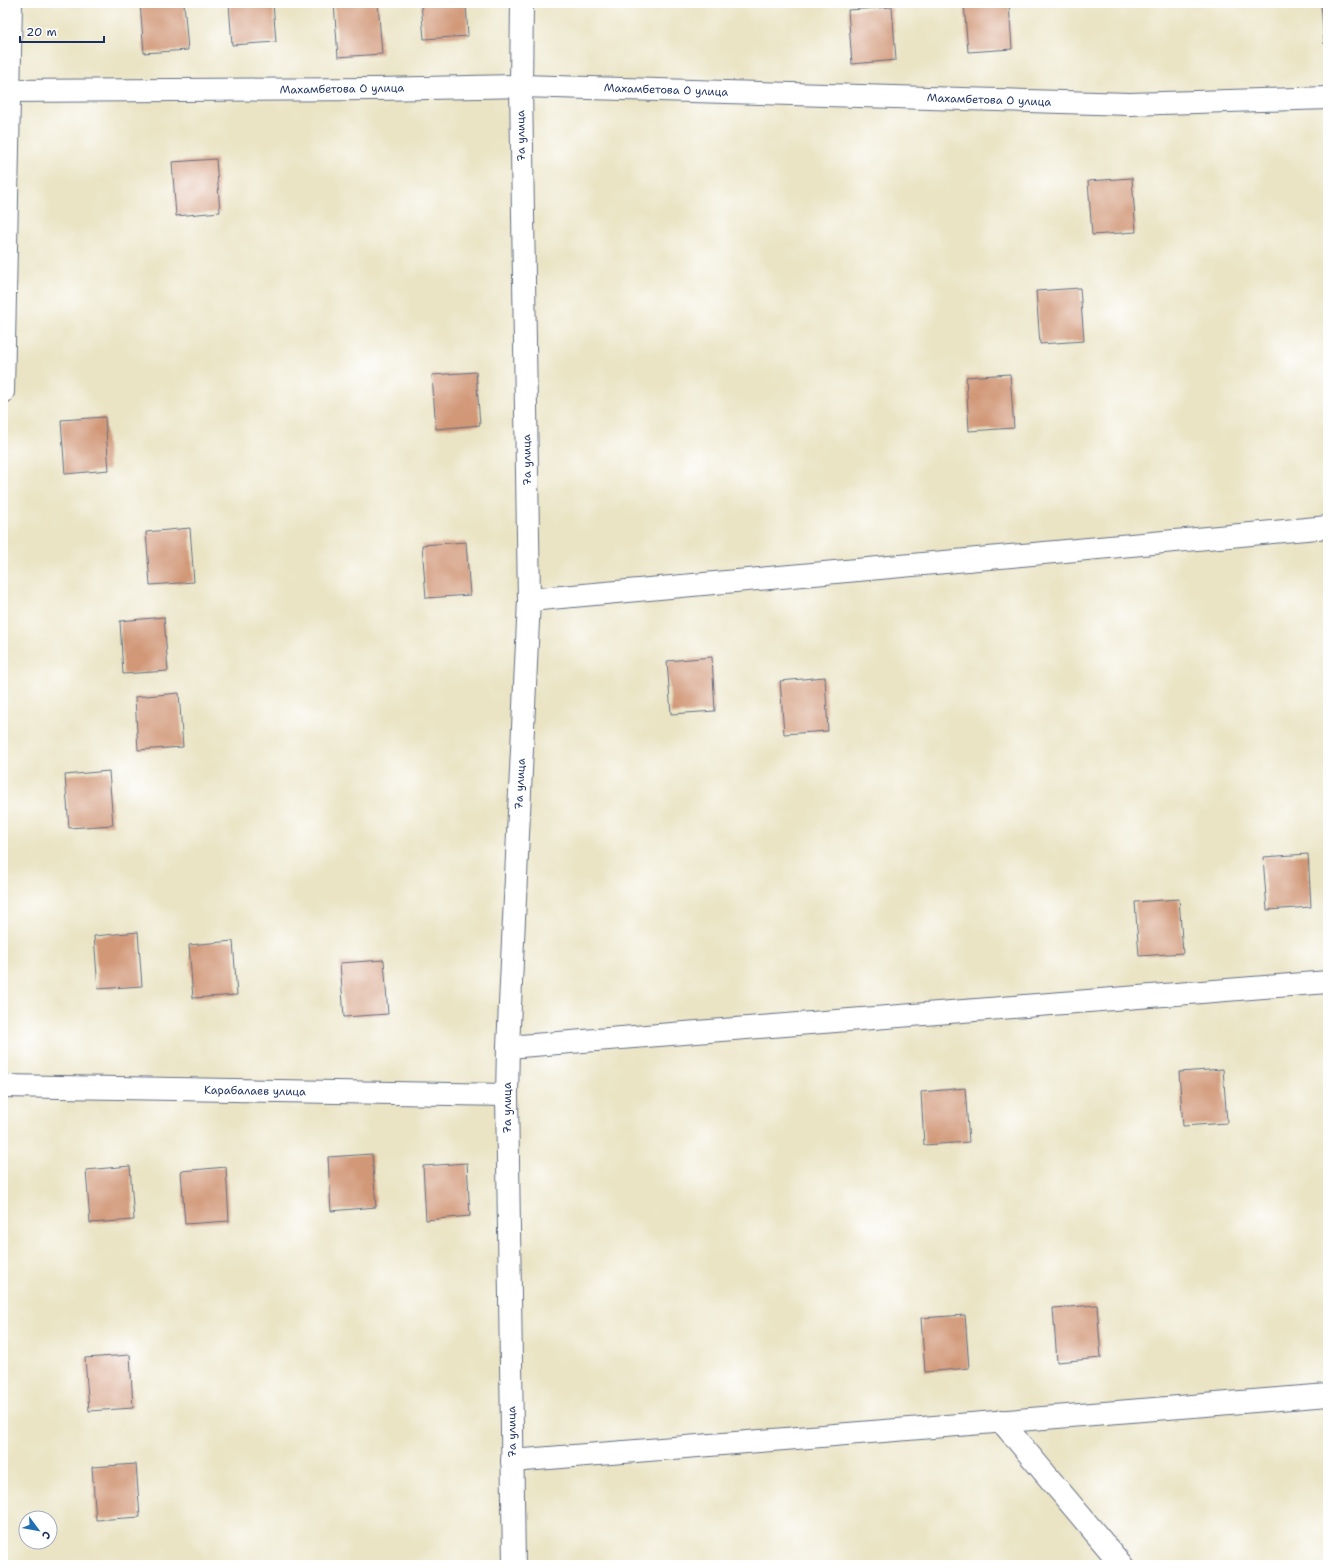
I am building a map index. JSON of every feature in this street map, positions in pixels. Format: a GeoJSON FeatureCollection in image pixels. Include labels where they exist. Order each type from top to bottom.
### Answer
{"type":"FeatureCollection","features":[{"type":"Feature","properties":{"kind":"street"},"geometry":{"type":"LineString","coordinates":[[3,392],[6,91],[11,3]]}},
{"type":"Feature","properties":{"kind":"street","name":"7а улица"},"geometry":{"type":"LineString","coordinates":[[514,1565],[507,1095],[529,600],[520,86],[522,3]]}},
{"type":"Feature","properties":{"kind":"street","name":"Махамбетова О улица"},"geometry":{"type":"LineString","coordinates":[[6,91],[361,89],[520,86],[1130,104],[1328,98]]}},
{"type":"Feature","properties":{"kind":"street"},"geometry":{"type":"LineString","coordinates":[[529,600],[1328,528]]}},
{"type":"Feature","properties":{"kind":"street"},"geometry":{"type":"LineString","coordinates":[[508,1047],[1328,982]]}},
{"type":"Feature","properties":{"kind":"street","name":"Карабалаев улица"},"geometry":{"type":"LineString","coordinates":[[3,1086],[507,1095]]}},
{"type":"Feature","properties":{"kind":"street"},"geometry":{"type":"LineString","coordinates":[[512,1461],[1328,1395]]}},
{"type":"Feature","properties":{"kind":"street"},"geometry":{"type":"LineString","coordinates":[[1001,1421],[1122,1565]]}},
{"type":"Feature","properties":{"kind":"building"},"geometry":{"type":"Polygon","coordinates":[[[140,3],[184,3],[188,50],[144,53],[140,3]]]}},
{"type":"Feature","properties":{"kind":"building"},"geometry":{"type":"Polygon","coordinates":[[[229,3],[273,3],[276,42],[232,45],[229,3]]]}},
{"type":"Feature","properties":{"kind":"building"},"geometry":{"type":"Polygon","coordinates":[[[334,3],[378,3],[382,54],[338,57],[334,3]]]}},
{"type":"Feature","properties":{"kind":"building"},"geometry":{"type":"Polygon","coordinates":[[[421,3],[466,3],[468,36],[424,39],[421,3]]]}},
{"type":"Feature","properties":{"kind":"building"},"geometry":{"type":"Polygon","coordinates":[[[964,3],[1009,3],[1012,49],[968,52],[964,3]]]}},
{"type":"Feature","properties":{"kind":"building"},"geometry":{"type":"Polygon","coordinates":[[[1321,3],[1328,3],[1328,44],[1324,44],[1321,3]]]}},
{"type":"Feature","properties":{"kind":"building"},"geometry":{"type":"Polygon","coordinates":[[[892,7],[896,60],[852,64],[848,10],[892,7]]]}},
{"type":"Feature","properties":{"kind":"building"},"geometry":{"type":"Polygon","coordinates":[[[216,159],[220,212],[176,216],[172,162],[216,159]]]}},
{"type":"Feature","properties":{"kind":"building"},"geometry":{"type":"Polygon","coordinates":[[[1132,178],[1136,232],[1092,235],[1088,181],[1132,178]]]}},
{"type":"Feature","properties":{"kind":"building"},"geometry":{"type":"Polygon","coordinates":[[[1080,288],[1084,341],[1040,344],[1036,291],[1080,288]]]}},
{"type":"Feature","properties":{"kind":"building"},"geometry":{"type":"Polygon","coordinates":[[[476,372],[480,425],[436,429],[432,375],[476,372]]]}},
{"type":"Feature","properties":{"kind":"building"},"geometry":{"type":"Polygon","coordinates":[[[1010,374],[1014,428],[969,431],[966,377],[1010,374]]]}},
{"type":"Feature","properties":{"kind":"building"},"geometry":{"type":"Polygon","coordinates":[[[105,417],[109,470],[65,474],[61,420],[105,417]]]}},
{"type":"Feature","properties":{"kind":"building"},"geometry":{"type":"Polygon","coordinates":[[[190,528],[194,582],[150,585],[146,532],[190,528]]]}},
{"type":"Feature","properties":{"kind":"building"},"geometry":{"type":"Polygon","coordinates":[[[466,542],[470,595],[426,598],[422,545],[466,542]]]}},
{"type":"Feature","properties":{"kind":"building"},"geometry":{"type":"Polygon","coordinates":[[[164,617],[168,671],[123,674],[120,621],[164,617]]]}},
{"type":"Feature","properties":{"kind":"building"},"geometry":{"type":"Polygon","coordinates":[[[712,657],[715,711],[671,714],[667,661],[712,657]]]}},
{"type":"Feature","properties":{"kind":"building"},"geometry":{"type":"Polygon","coordinates":[[[825,677],[828,731],[784,734],[780,681],[825,677]]]}},
{"type":"Feature","properties":{"kind":"building"},"geometry":{"type":"Polygon","coordinates":[[[179,693],[183,747],[138,750],[135,697],[179,693]]]}},
{"type":"Feature","properties":{"kind":"building"},"geometry":{"type":"Polygon","coordinates":[[[109,771],[113,825],[69,828],[65,775],[109,771]]]}},
{"type":"Feature","properties":{"kind":"building"},"geometry":{"type":"Polygon","coordinates":[[[1308,854],[1311,907],[1267,910],[1263,857],[1308,854]]]}},
{"type":"Feature","properties":{"kind":"building"},"geometry":{"type":"Polygon","coordinates":[[[1179,899],[1183,953],[1139,956],[1135,902],[1179,899]]]}},
{"type":"Feature","properties":{"kind":"building"},"geometry":{"type":"Polygon","coordinates":[[[138,932],[142,986],[98,989],[94,936],[138,932]]]}},
{"type":"Feature","properties":{"kind":"building"},"geometry":{"type":"Polygon","coordinates":[[[233,941],[237,995],[193,998],[189,945],[233,941]]]}},
{"type":"Feature","properties":{"kind":"building"},"geometry":{"type":"Polygon","coordinates":[[[384,960],[388,1014],[344,1017],[340,963],[384,960]]]}},
{"type":"Feature","properties":{"kind":"building"},"geometry":{"type":"Polygon","coordinates":[[[1223,1069],[1227,1123],[1183,1126],[1179,1072],[1223,1069]]]}},
{"type":"Feature","properties":{"kind":"building"},"geometry":{"type":"Polygon","coordinates":[[[965,1088],[969,1142],[924,1145],[921,1092],[965,1088]]]}},
{"type":"Feature","properties":{"kind":"building"},"geometry":{"type":"Polygon","coordinates":[[[372,1154],[376,1207],[331,1211],[328,1157],[372,1154]]]}},
{"type":"Feature","properties":{"kind":"building"},"geometry":{"type":"Polygon","coordinates":[[[467,1163],[470,1216],[426,1220],[423,1166],[467,1163]]]}},
{"type":"Feature","properties":{"kind":"building"},"geometry":{"type":"Polygon","coordinates":[[[130,1166],[134,1220],[90,1223],[86,1170],[130,1166]]]}},
{"type":"Feature","properties":{"kind":"building"},"geometry":{"type":"Polygon","coordinates":[[[226,1167],[229,1221],[185,1224],[181,1171],[226,1167]]]}},
{"type":"Feature","properties":{"kind":"building"},"geometry":{"type":"Polygon","coordinates":[[[1097,1305],[1101,1358],[1057,1362],[1053,1308],[1097,1305]]]}},
{"type":"Feature","properties":{"kind":"building"},"geometry":{"type":"Polygon","coordinates":[[[965,1315],[969,1368],[925,1372],[921,1318],[965,1315]]]}},
{"type":"Feature","properties":{"kind":"building"},"geometry":{"type":"Polygon","coordinates":[[[130,1355],[133,1408],[89,1411],[85,1358],[130,1355]]]}},
{"type":"Feature","properties":{"kind":"building"},"geometry":{"type":"Polygon","coordinates":[[[136,1464],[140,1517],[96,1520],[92,1467],[136,1464]]]}}]}
